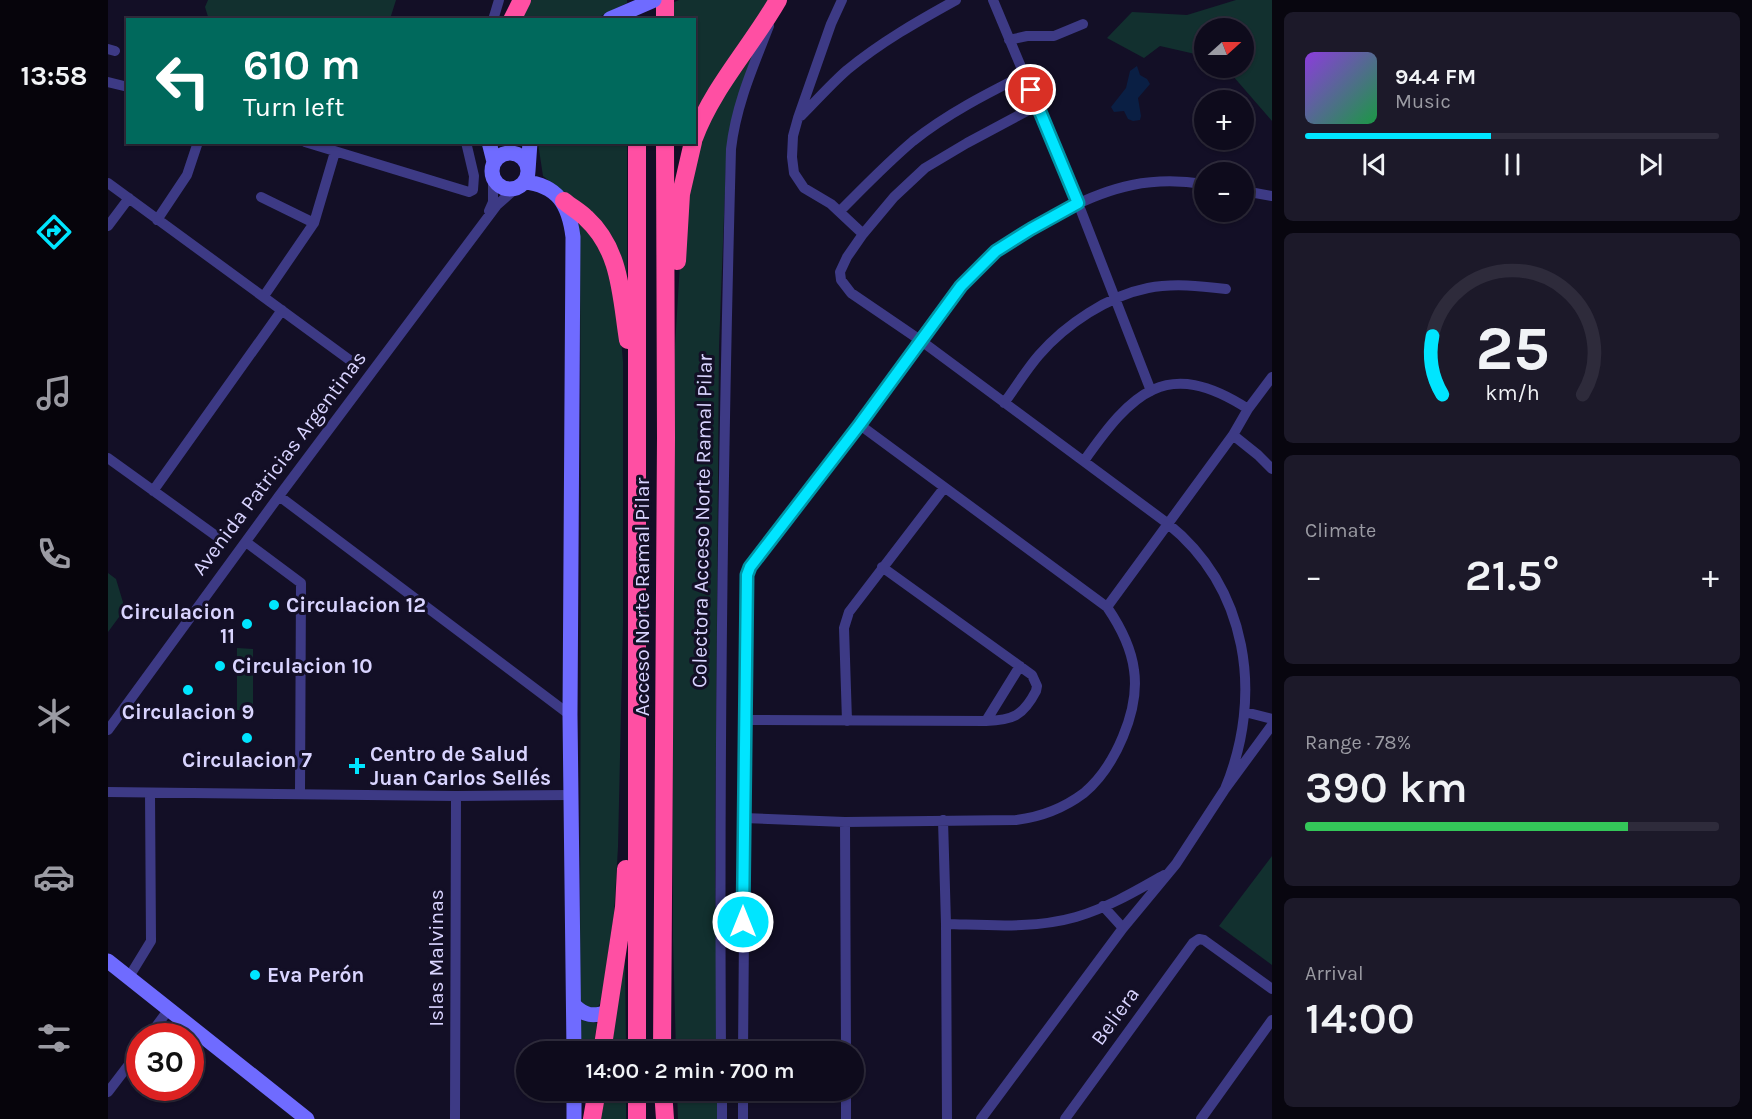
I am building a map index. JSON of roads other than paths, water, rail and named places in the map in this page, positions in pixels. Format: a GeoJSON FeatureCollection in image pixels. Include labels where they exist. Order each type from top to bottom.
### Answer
{"type":"FeatureCollection","features":[{"type":"Feature","properties":{"kind":"highway"},"geometry":{"type":"LineString","coordinates":[[511,18],[522,0]]}},
{"type":"Feature","properties":{"kind":"highway"},"geometry":{"type":"LineString","coordinates":[[638,0],[638,18]]}},
{"type":"Feature","properties":{"kind":"highway"},"geometry":{"type":"LineString","coordinates":[[665,0],[665,18]]}},
{"type":"Feature","properties":{"kind":"highway"},"geometry":{"type":"LineString","coordinates":[[696,134],[718,89],[762,28],[778,0]]}},
{"type":"Feature","properties":{"kind":"highway","name":"Acceso Norte Ramal Pilar"},"geometry":{"type":"LineString","coordinates":[[637,144],[637,1041]]}},
{"type":"Feature","properties":{"kind":"highway","name":"Acceso Norte Ramal Pilar"},"geometry":{"type":"LineString","coordinates":[[662,1041],[666,437],[665,144]]}},
{"type":"Feature","properties":{"kind":"highway"},"geometry":{"type":"LineString","coordinates":[[666,437],[681,194],[693,144]]}},
{"type":"Feature","properties":{"kind":"highway"},"geometry":{"type":"LineString","coordinates":[[564,201],[586,218],[599,232],[609,246],[615,262],[637,400]]}},
{"type":"Feature","properties":{"kind":"highway"},"geometry":{"type":"LineString","coordinates":[[604,1041],[624,907],[627,867],[638,582]]}},
{"type":"Feature","properties":{"kind":"highway"},"geometry":{"type":"LineString","coordinates":[[592,1119],[595,1101]]}},
{"type":"Feature","properties":{"kind":"highway"},"geometry":{"type":"LineString","coordinates":[[637,1101],[637,1119]]}},
{"type":"Feature","properties":{"kind":"highway"},"geometry":{"type":"LineString","coordinates":[[662,1101],[663,1119]]}},
{"type":"Feature","properties":{"kind":"street"},"geometry":{"type":"LineString","coordinates":[[494,18],[499,0]]}},
{"type":"Feature","properties":{"kind":"street"},"geometry":{"type":"LineString","coordinates":[[511,18],[516,0]]}},
{"type":"Feature","properties":{"kind":"street"},"geometry":{"type":"LineString","coordinates":[[612,18],[654,0]]}},
{"type":"Feature","properties":{"kind":"street","name":"Colectora Acceso Norte Ramal Pilar"},"geometry":{"type":"LineString","coordinates":[[721,1041],[720,848],[724,410],[731,149],[735,118],[742,94],[778,0]]}},
{"type":"Feature","properties":{"kind":"street"},"geometry":{"type":"LineString","coordinates":[[842,0],[831,24],[798,118],[793,136],[792,157],[794,173],[804,188],[831,204],[863,234]]}},
{"type":"Feature","properties":{"kind":"street"},"geometry":{"type":"LineString","coordinates":[[798,118],[846,71],[869,53],[956,0]]}},
{"type":"Feature","properties":{"kind":"street"},"geometry":{"type":"LineString","coordinates":[[993,0],[1078,203],[1151,391]]}},
{"type":"Feature","properties":{"kind":"street"},"geometry":{"type":"LineString","coordinates":[[1009,40],[1027,36],[1054,36],[1083,24]]}},
{"type":"Feature","properties":{"kind":"street"},"geometry":{"type":"LineString","coordinates":[[840,212],[867,183],[915,140],[973,102],[1024,75]]}},
{"type":"Feature","properties":{"kind":"street"},"geometry":{"type":"LineString","coordinates":[[108,81],[126,86]]}},
{"type":"Feature","properties":{"kind":"street"},"geometry":{"type":"LineString","coordinates":[[1038,105],[925,168],[894,198],[863,234],[847,257],[840,272],[841,280],[851,293],[920,340],[1187,538],[1201,555],[1230,605],[1242,645],[1245,712],[1237,754],[1225,789]]}},
{"type":"Feature","properties":{"kind":"street"},"geometry":{"type":"LineString","coordinates":[[157,220],[187,175],[197,144]]}},
{"type":"Feature","properties":{"kind":"street"},"geometry":{"type":"LineString","coordinates":[[311,144],[469,192],[473,190],[475,182],[466,144]]}},
{"type":"Feature","properties":{"kind":"street"},"geometry":{"type":"LineString","coordinates":[[490,144],[496,165],[497,184],[503,188],[522,181],[542,185],[564,201],[571,221],[573,254],[570,715],[574,1041]]}},
{"type":"Feature","properties":{"kind":"street"},"geometry":{"type":"LineString","coordinates":[[496,165],[514,144]]}},
{"type":"Feature","properties":{"kind":"street"},"geometry":{"type":"LineString","coordinates":[[522,181],[530,144]]}},
{"type":"Feature","properties":{"kind":"street"},"geometry":{"type":"LineString","coordinates":[[264,297],[314,223],[334,152]]}},
{"type":"Feature","properties":{"kind":"street"},"geometry":{"type":"LineString","coordinates":[[496,165],[508,153],[520,156],[524,160],[522,181]]}},
{"type":"Feature","properties":{"kind":"street","name":"Avenida Patricias Argentinas"},"geometry":{"type":"LineString","coordinates":[[485,222],[493,202],[496,165]]}},
{"type":"Feature","properties":{"kind":"street","name":"Avenida Patricias Argentinas"},"geometry":{"type":"LineString","coordinates":[[108,730],[279,496],[503,198],[522,181]]}},
{"type":"Feature","properties":{"kind":"street"},"geometry":{"type":"LineString","coordinates":[[743,1041],[747,575],[750,567],[860,424],[961,286],[996,251],[1078,203],[1120,187],[1165,182],[1194,183]]}},
{"type":"Feature","properties":{"kind":"street"},"geometry":{"type":"LineString","coordinates":[[108,183],[351,361]]}},
{"type":"Feature","properties":{"kind":"street"},"geometry":{"type":"LineString","coordinates":[[1254,193],[1272,196]]}},
{"type":"Feature","properties":{"kind":"street"},"geometry":{"type":"LineString","coordinates":[[261,197],[314,223]]}},
{"type":"Feature","properties":{"kind":"street"},"geometry":{"type":"LineString","coordinates":[[108,226],[129,198]]}},
{"type":"Feature","properties":{"kind":"street"},"geometry":{"type":"LineString","coordinates":[[1004,403],[1030,366],[1054,340],[1073,324],[1115,300],[1155,287],[1206,286],[1226,289]]}},
{"type":"Feature","properties":{"kind":"street"},"geometry":{"type":"LineString","coordinates":[[153,491],[282,310]]}},
{"type":"Feature","properties":{"kind":"street"},"geometry":{"type":"LineString","coordinates":[[1107,607],[1233,435],[1248,409],[1272,377]]}},
{"type":"Feature","properties":{"kind":"street"},"geometry":{"type":"LineString","coordinates":[[1084,461],[1117,417],[1138,397],[1165,385],[1179,384],[1206,388],[1234,399],[1248,409]]}},
{"type":"Feature","properties":{"kind":"street"},"geometry":{"type":"LineString","coordinates":[[744,818],[845,822],[1016,820],[1039,816],[1067,804],[1084,793],[1108,765],[1125,731],[1135,691],[1134,670],[1127,643],[1118,622],[1107,607],[860,424]]}},
{"type":"Feature","properties":{"kind":"street"},"geometry":{"type":"LineString","coordinates":[[1233,435],[1258,455],[1272,470]]}},
{"type":"Feature","properties":{"kind":"street"},"geometry":{"type":"LineString","coordinates":[[108,458],[219,538]]}},
{"type":"Feature","properties":{"kind":"street"},"geometry":{"type":"LineString","coordinates":[[847,721],[845,621],[855,602],[944,488]]}},
{"type":"Feature","properties":{"kind":"street"},"geometry":{"type":"LineString","coordinates":[[279,496],[570,715]]}},
{"type":"Feature","properties":{"kind":"street"},"geometry":{"type":"LineString","coordinates":[[246,542],[301,583],[300,794]]}},
{"type":"Feature","properties":{"kind":"street"},"geometry":{"type":"LineString","coordinates":[[746,720],[986,721],[1011,719],[1018,716],[1033,696],[1037,686],[1032,675],[882,567]]}},
{"type":"Feature","properties":{"kind":"street"},"geometry":{"type":"LineString","coordinates":[[986,721],[1020,666]]}},
{"type":"Feature","properties":{"kind":"street"},"geometry":{"type":"LineString","coordinates":[[1245,712],[1272,719]]}},
{"type":"Feature","properties":{"kind":"street"},"geometry":{"type":"LineString","coordinates":[[981,1119],[1124,928],[1170,872],[1225,789],[1272,725]]}},
{"type":"Feature","properties":{"kind":"street"},"geometry":{"type":"LineString","coordinates":[[108,792],[571,795]]}},
{"type":"Feature","properties":{"kind":"street"},"geometry":{"type":"LineString","coordinates":[[129,978],[151,941],[150,793]]}},
{"type":"Feature","properties":{"kind":"street","name":"Islas Malvinas"},"geometry":{"type":"LineString","coordinates":[[456,796],[456,1119]]}},
{"type":"Feature","properties":{"kind":"street"},"geometry":{"type":"LineString","coordinates":[[943,820],[947,1119]]}},
{"type":"Feature","properties":{"kind":"street"},"geometry":{"type":"LineString","coordinates":[[845,822],[846,1041]]}},
{"type":"Feature","properties":{"kind":"street"},"geometry":{"type":"LineString","coordinates":[[946,924],[1024,925],[1077,916],[1133,893],[1170,872]]}},
{"type":"Feature","properties":{"kind":"street"},"geometry":{"type":"LineString","coordinates":[[1103,906],[1124,928]]}},
{"type":"Feature","properties":{"kind":"street","name":"Beliera"},"geometry":{"type":"LineString","coordinates":[[1065,1119],[1193,943],[1199,939],[1204,940],[1272,989]]}},
{"type":"Feature","properties":{"kind":"street"},"geometry":{"type":"LineString","coordinates":[[108,961],[307,1119]]}},
{"type":"Feature","properties":{"kind":"street"},"geometry":{"type":"LineString","coordinates":[[574,1005],[583,1014],[596,1016],[608,1012]]}},
{"type":"Feature","properties":{"kind":"street"},"geometry":{"type":"LineString","coordinates":[[159,1023],[170,1009]]}},
{"type":"Feature","properties":{"kind":"street"},"geometry":{"type":"LineString","coordinates":[[1201,1119],[1272,1020]]}},
{"type":"Feature","properties":{"kind":"street"},"geometry":{"type":"LineString","coordinates":[[108,1092],[126,1068]]}},
{"type":"Feature","properties":{"kind":"street"},"geometry":{"type":"LineString","coordinates":[[574,1101],[574,1119]]}},
{"type":"Feature","properties":{"kind":"street"},"geometry":{"type":"LineString","coordinates":[[722,1101],[722,1119]]}},
{"type":"Feature","properties":{"kind":"street"},"geometry":{"type":"LineString","coordinates":[[743,1101],[743,1119]]}},
{"type":"Feature","properties":{"kind":"street"},"geometry":{"type":"LineString","coordinates":[[846,1101],[846,1119]]}},
{"type":"Feature","properties":{"kind":"water"},"geometry":{"type":"Polygon","coordinates":[[[1137,66],[1140,75],[1150,84],[1138,98],[1140,120],[1133,121],[1128,119],[1124,111],[1114,112],[1111,107],[1126,88],[1130,71],[1137,66]]]}},
{"type":"Feature","properties":{"kind":"place","name":"Circulacion 12"},"geometry":{"type":"Point","coordinates":[274,605]}},
{"type":"Feature","properties":{"kind":"place","name":"Circulacion 11"},"geometry":{"type":"Point","coordinates":[247,624]}},
{"type":"Feature","properties":{"kind":"place","name":"Circulacion 10"},"geometry":{"type":"Point","coordinates":[220,666]}},
{"type":"Feature","properties":{"kind":"place","name":"Circulacion 9"},"geometry":{"type":"Point","coordinates":[188,690]}},
{"type":"Feature","properties":{"kind":"place","name":"Circulacion 7"},"geometry":{"type":"Point","coordinates":[247,738]}},
{"type":"Feature","properties":{"kind":"place","name":"Centro de Salud Juan Carlos Sellés"},"geometry":{"type":"Point","coordinates":[357,766]}},
{"type":"Feature","properties":{"kind":"place","name":"Eva Perón"},"geometry":{"type":"Point","coordinates":[255,975]}}]}
